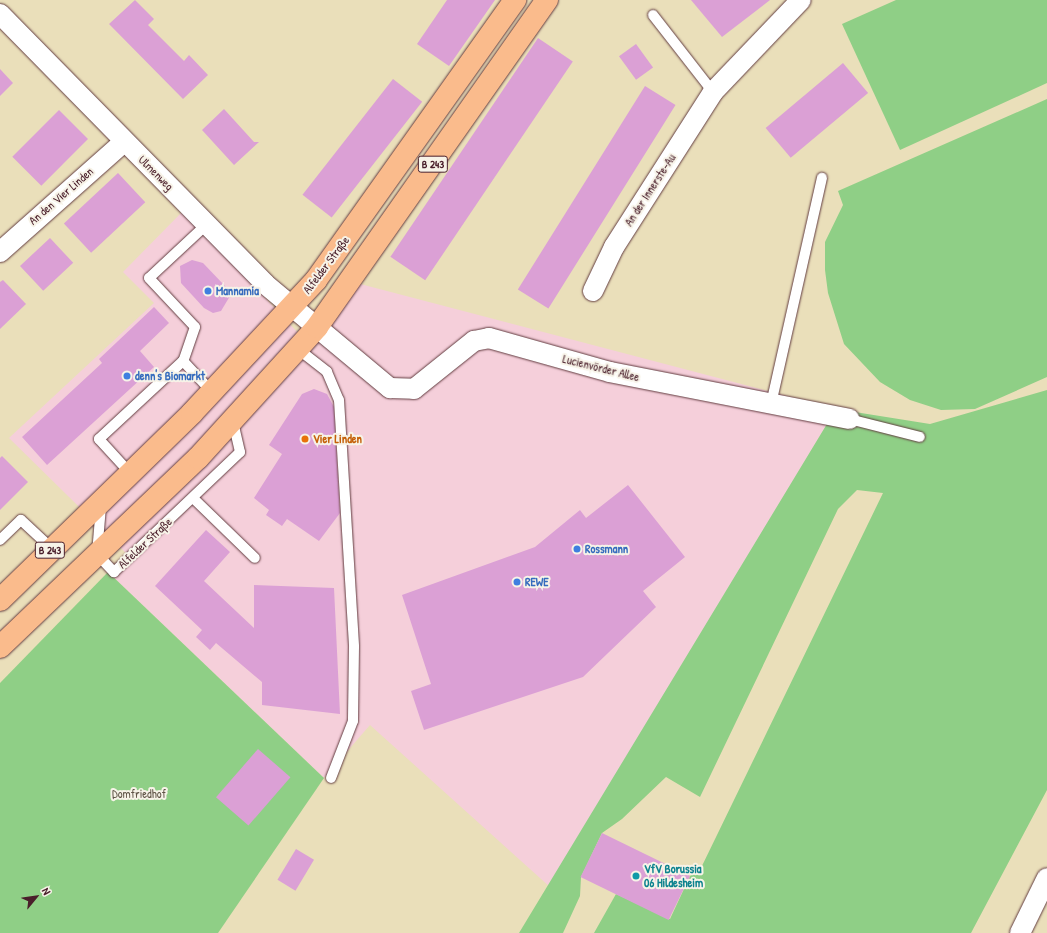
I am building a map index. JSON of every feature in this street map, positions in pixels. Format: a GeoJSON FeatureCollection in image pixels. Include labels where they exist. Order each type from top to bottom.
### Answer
{"type":"FeatureCollection","features":[{"type":"Feature","properties":{"kind":"main road","name":"Alfelder Straße"},"geometry":{"type":"LineString","coordinates":[[0,600],[51,548],[212,392],[292,308],[323,271],[515,0]]}},
{"type":"Feature","properties":{"kind":"main road","name":"Alfelder Straße"},"geometry":{"type":"LineString","coordinates":[[0,647],[233,421],[317,327],[547,0]]}},
{"type":"Feature","properties":{"kind":"street","name":"An der Innerste-Au"},"geometry":{"type":"LineString","coordinates":[[593,291],[614,247],[713,92],[801,0]]}},
{"type":"Feature","properties":{"kind":"street","name":"Ulmenweg"},"geometry":{"type":"LineString","coordinates":[[0,14],[124,142],[292,308],[317,327]]}},
{"type":"Feature","properties":{"kind":"street","name":"An den Vier Linden"},"geometry":{"type":"LineString","coordinates":[[0,252],[124,142]]}},
{"type":"Feature","properties":{"kind":"street","name":"Lucienvörder Allee"},"geometry":{"type":"LineString","coordinates":[[317,327],[390,388],[414,389],[474,341],[489,338],[610,372],[849,419]]}},
{"type":"Feature","properties":{"kind":"street"},"geometry":{"type":"LineString","coordinates":[[1020,933],[1047,878]]}},
{"type":"Feature","properties":{"kind":"lane"},"geometry":{"type":"LineString","coordinates":[[653,15],[713,92]]}},
{"type":"Feature","properties":{"kind":"lane"},"geometry":{"type":"LineString","coordinates":[[771,404],[822,178]]}},
{"type":"Feature","properties":{"kind":"lane"},"geometry":{"type":"LineString","coordinates":[[130,473],[99,439],[183,361],[195,327],[149,278],[207,224]]}},
{"type":"Feature","properties":{"kind":"lane"},"geometry":{"type":"LineString","coordinates":[[298,349],[327,372],[339,400],[354,647],[352,721],[332,778]]}},
{"type":"Feature","properties":{"kind":"lane"},"geometry":{"type":"LineString","coordinates":[[183,361],[212,392]]}},
{"type":"Feature","properties":{"kind":"lane","name":"Lucienvörder Allee"},"geometry":{"type":"LineString","coordinates":[[849,419],[920,437]]}},
{"type":"Feature","properties":{"kind":"lane","name":"Alfelder Straße"},"geometry":{"type":"LineString","coordinates":[[97,554],[114,572],[193,498],[240,452],[233,421]]}},
{"type":"Feature","properties":{"kind":"lane"},"geometry":{"type":"LineString","coordinates":[[193,498],[255,558]]}},
{"type":"Feature","properties":{"kind":"lane"},"geometry":{"type":"LineString","coordinates":[[97,554],[101,500]]}},
{"type":"Feature","properties":{"kind":"lane"},"geometry":{"type":"LineString","coordinates":[[0,540],[21,520],[51,548]]}},
{"type":"Feature","properties":{"kind":"shaded area"},"geometry":{"type":"Polygon","coordinates":[[[183,211],[301,336],[345,280],[836,409],[550,887],[370,725],[324,778],[108,572],[127,554],[9,438],[154,303],[123,272],[183,211]]]}},
{"type":"Feature","properties":{"kind":"green space"},"geometry":{"type":"Polygon","coordinates":[[[896,0],[1047,0],[1047,83],[900,150],[842,24],[896,0]]]}},
{"type":"Feature","properties":{"kind":"green space"},"geometry":{"type":"Polygon","coordinates":[[[1047,99],[1047,377],[975,409],[941,410],[910,400],[880,382],[844,344],[828,293],[825,270],[825,242],[843,205],[838,191],[1047,99]]]}},
{"type":"Feature","properties":{"kind":"green space"},"geometry":{"type":"Polygon","coordinates":[[[1047,390],[1047,790],[971,933],[594,933],[616,894],[670,919],[690,876],[700,870],[883,493],[857,490],[838,509],[700,797],[666,777],[622,819],[602,833],[581,877],[580,896],[563,933],[519,933],[836,409],[930,424],[1047,390]]]}},
{"type":"Feature","properties":{"kind":"green space","name":"Domfriedhof"},"geometry":{"type":"Polygon","coordinates":[[[108,572],[324,778],[218,933],[0,933],[0,683],[108,572]]]}},
{"type":"Feature","properties":{"kind":"building"},"geometry":{"type":"Polygon","coordinates":[[[135,0],[154,19],[148,25],[184,61],[189,55],[208,75],[183,99],[109,24],[135,0]]]}},
{"type":"Feature","properties":{"kind":"building"},"geometry":{"type":"Polygon","coordinates":[[[447,0],[495,0],[449,66],[417,44],[447,0]]]}},
{"type":"Feature","properties":{"kind":"building"},"geometry":{"type":"Polygon","coordinates":[[[691,0],[770,0],[722,37],[691,0]]]}},
{"type":"Feature","properties":{"kind":"building"},"geometry":{"type":"Polygon","coordinates":[[[538,38],[573,61],[425,280],[390,257],[538,38]]]}},
{"type":"Feature","properties":{"kind":"building"},"geometry":{"type":"Polygon","coordinates":[[[636,44],[653,67],[636,80],[619,56],[636,44]]]}},
{"type":"Feature","properties":{"kind":"building"},"geometry":{"type":"Polygon","coordinates":[[[843,63],[868,93],[791,158],[766,128],[843,63]]]}},
{"type":"Feature","properties":{"kind":"building"},"geometry":{"type":"Polygon","coordinates":[[[0,69],[13,83],[0,96],[0,69]]]}},
{"type":"Feature","properties":{"kind":"building"},"geometry":{"type":"Polygon","coordinates":[[[393,79],[422,102],[332,218],[302,195],[393,79]]]}},
{"type":"Feature","properties":{"kind":"building"},"geometry":{"type":"Polygon","coordinates":[[[645,86],[676,105],[548,309],[518,290],[645,86]]]}},
{"type":"Feature","properties":{"kind":"building"},"geometry":{"type":"Polygon","coordinates":[[[224,109],[254,142],[259,142],[234,165],[202,130],[224,109]]]}},
{"type":"Feature","properties":{"kind":"building"},"geometry":{"type":"Polygon","coordinates":[[[59,110],[88,139],[41,186],[12,157],[59,110]]]}},
{"type":"Feature","properties":{"kind":"building"},"geometry":{"type":"Polygon","coordinates":[[[118,173],[145,202],[91,253],[64,223],[118,173]]]}},
{"type":"Feature","properties":{"kind":"building"},"geometry":{"type":"Polygon","coordinates":[[[50,238],[73,263],[43,291],[20,266],[50,238]]]}},
{"type":"Feature","properties":{"kind":"building","name":"Mannamia"},"geometry":{"type":"Polygon","coordinates":[[[192,260],[203,263],[225,286],[230,296],[221,311],[213,313],[204,308],[181,283],[180,266],[192,260]]]}},
{"type":"Feature","properties":{"kind":"building"},"geometry":{"type":"Polygon","coordinates":[[[3,280],[26,304],[0,329],[0,282],[3,280]]]}},
{"type":"Feature","properties":{"kind":"building"},"geometry":{"type":"Polygon","coordinates":[[[154,307],[169,323],[140,351],[154,367],[47,465],[22,437],[102,363],[99,359],[154,307]]]}},
{"type":"Feature","properties":{"kind":"building"},"geometry":{"type":"Polygon","coordinates":[[[314,389],[327,394],[334,407],[340,513],[319,541],[287,519],[282,526],[266,515],[269,510],[254,498],[282,454],[269,445],[302,394],[314,389]]]}},
{"type":"Feature","properties":{"kind":"building"},"geometry":{"type":"Polygon","coordinates":[[[2,456],[28,482],[0,510],[0,458],[2,456]]]}},
{"type":"Feature","properties":{"kind":"building"},"geometry":{"type":"Polygon","coordinates":[[[628,485],[685,557],[643,591],[656,607],[583,677],[424,730],[411,691],[431,684],[402,595],[535,547],[580,510],[586,518],[628,485]]]}},
{"type":"Feature","properties":{"kind":"building"},"geometry":{"type":"Polygon","coordinates":[[[206,530],[230,552],[204,581],[254,628],[254,585],[334,588],[340,714],[262,705],[262,682],[216,643],[210,650],[196,637],[202,630],[155,586],[206,530]]]}},
{"type":"Feature","properties":{"kind":"building"},"geometry":{"type":"Polygon","coordinates":[[[258,749],[290,777],[248,826],[216,797],[258,749]]]}},
{"type":"Feature","properties":{"kind":"building","name":"VfV Borussia 06 Hildesheim"},"geometry":{"type":"Polygon","coordinates":[[[602,833],[690,876],[669,920],[581,877],[602,833]]]}},
{"type":"Feature","properties":{"kind":"building"},"geometry":{"type":"Polygon","coordinates":[[[296,849],[314,860],[295,891],[277,880],[296,849]]]}},
{"type":"Feature","properties":{"kind":"place","name":"Mannamia"},"geometry":{"type":"Point","coordinates":[208,291]}},
{"type":"Feature","properties":{"kind":"place","name":"denn's Biomarkt"},"geometry":{"type":"Point","coordinates":[127,376]}},
{"type":"Feature","properties":{"kind":"place","name":"Vier Linden"},"geometry":{"type":"Point","coordinates":[305,439]}},
{"type":"Feature","properties":{"kind":"place","name":"Rossmann"},"geometry":{"type":"Point","coordinates":[577,549]}},
{"type":"Feature","properties":{"kind":"place","name":"REWE"},"geometry":{"type":"Point","coordinates":[517,582]}},
{"type":"Feature","properties":{"kind":"place","name":"VfV Borussia 06 Hildesheim"},"geometry":{"type":"Point","coordinates":[636,876]}}]}
